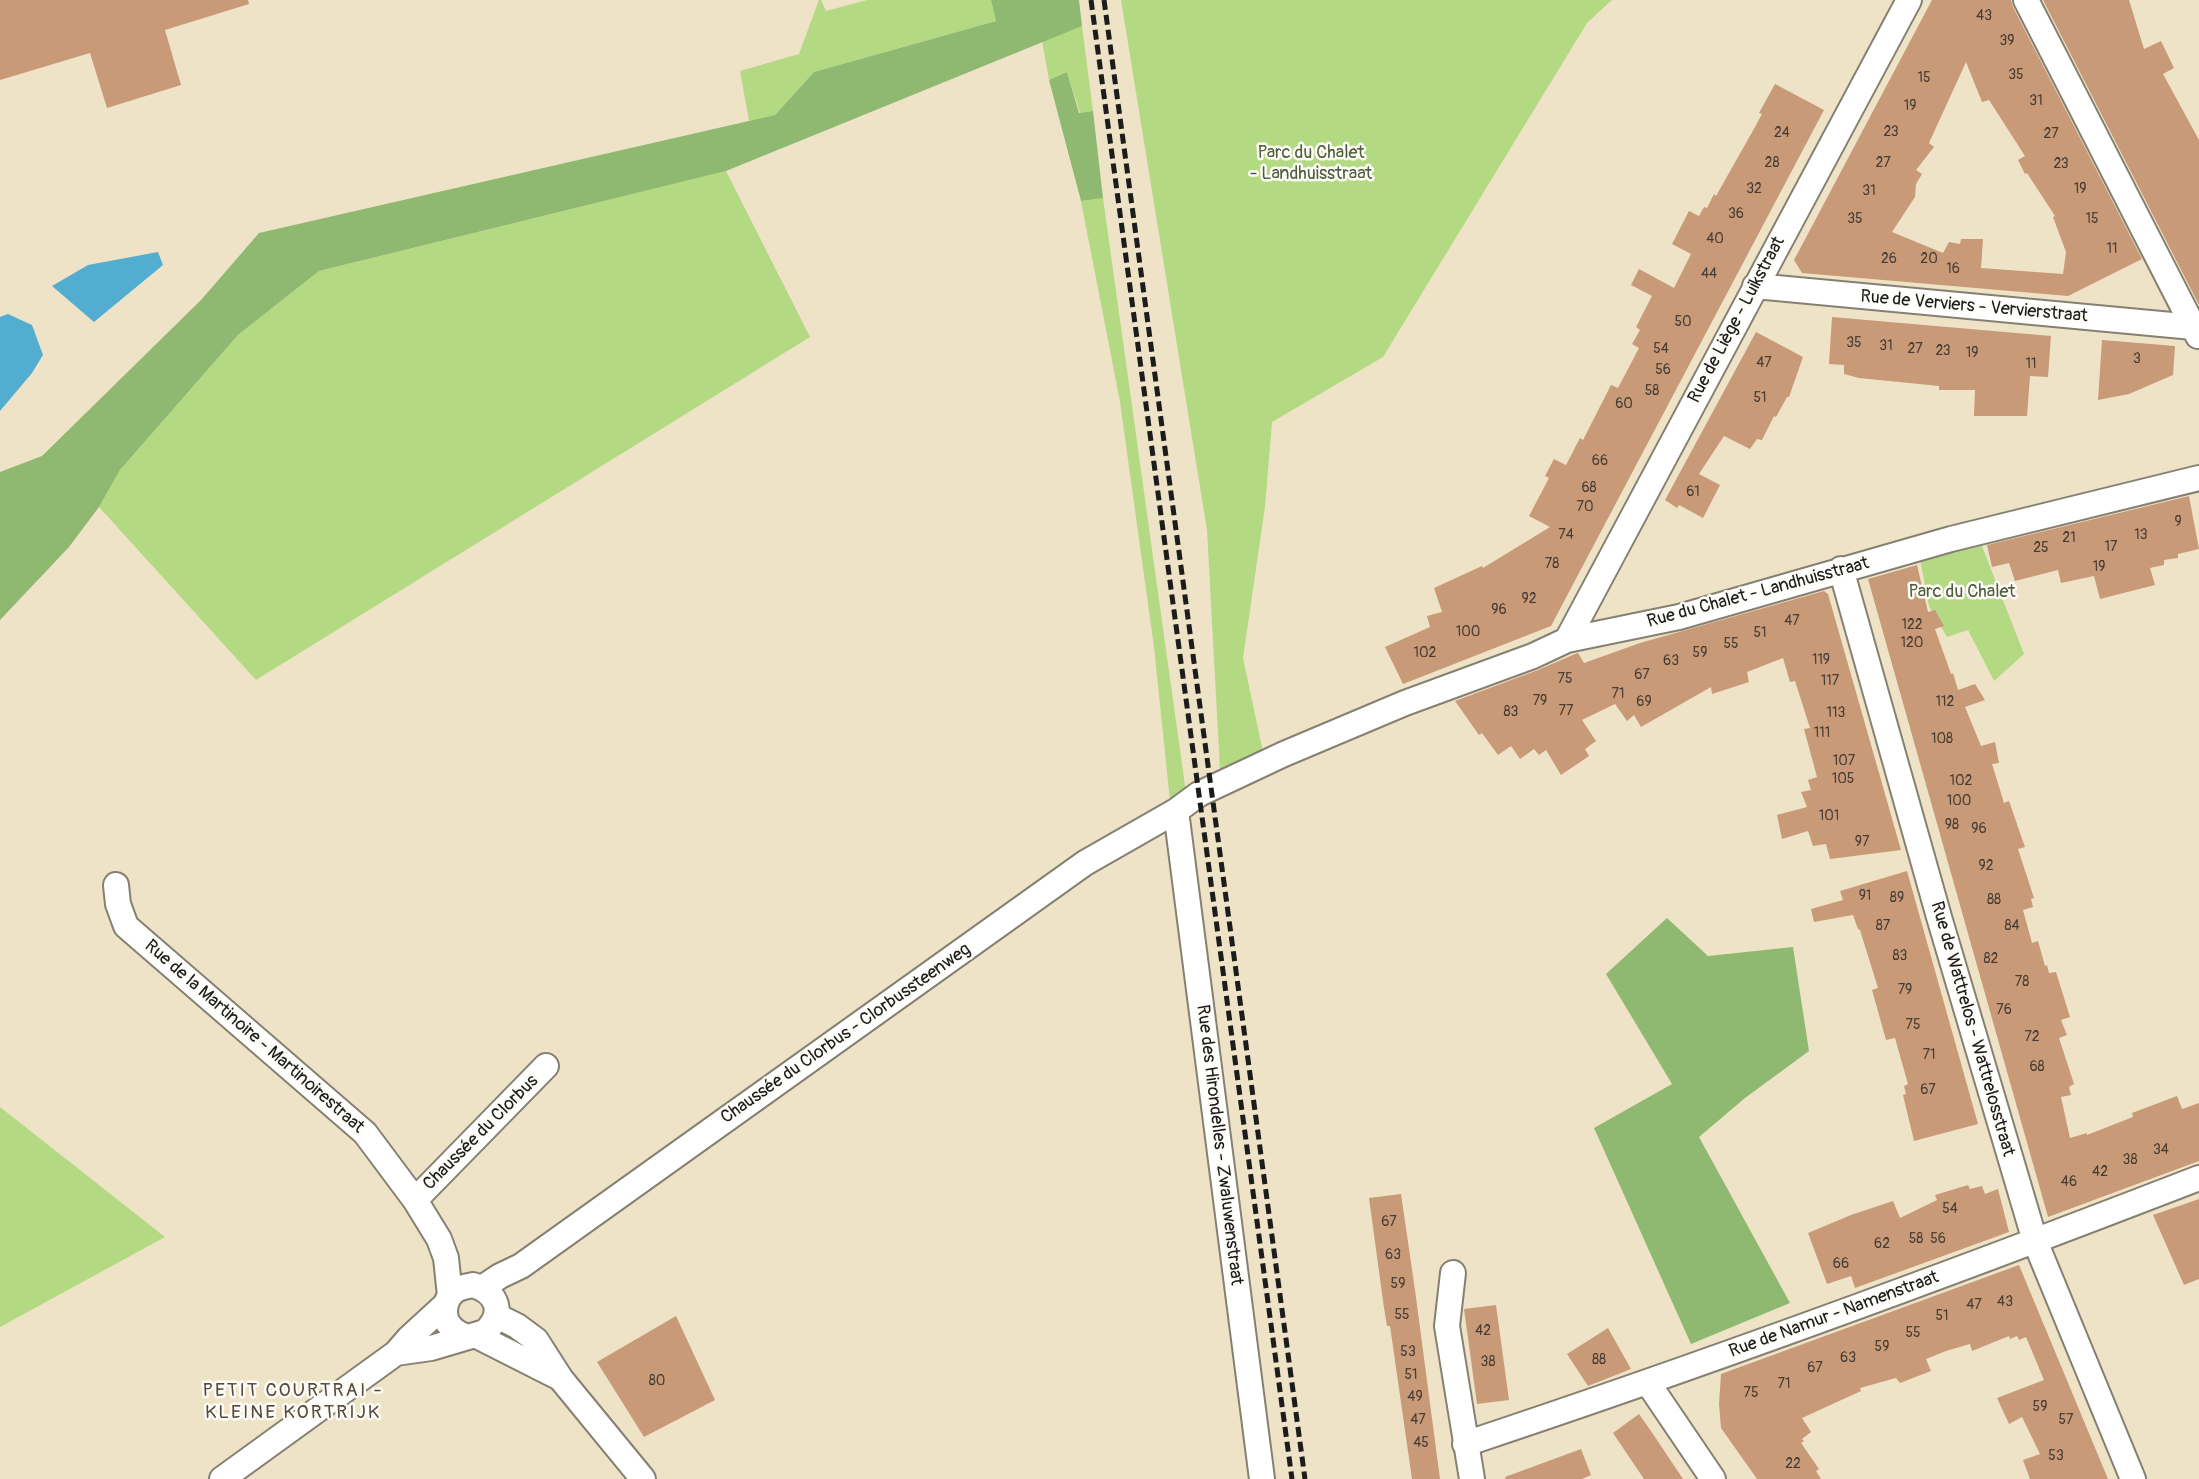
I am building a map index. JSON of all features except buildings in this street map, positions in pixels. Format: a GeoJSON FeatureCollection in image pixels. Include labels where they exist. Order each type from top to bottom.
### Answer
{"type":"FeatureCollection","features":[{"type":"Feature","properties":{"kind":"street","name":"Rue de Liège - Luikstraat"},"geometry":{"type":"LineString","coordinates":[[1567,640],[1909,0]]}},
{"type":"Feature","properties":{"kind":"street"},"geometry":{"type":"LineString","coordinates":[[2026,0],[2196,333]]}},
{"type":"Feature","properties":{"kind":"street","name":"Rue de Verviers - Vervierstraat"},"geometry":{"type":"LineString","coordinates":[[1755,286],[2196,333]]}},
{"type":"Feature","properties":{"kind":"street","name":"Rue du Chalet - Landhuisstraat"},"geometry":{"type":"LineString","coordinates":[[1176,811],[1199,794],[1284,754],[1567,640],[1679,617],[1959,537],[2199,478]]}},
{"type":"Feature","properties":{"kind":"street","name":"Rue de Wattrelos - Wattrelosstraat"},"geometry":{"type":"LineString","coordinates":[[1841,569],[1939,917],[2035,1241],[2133,1479]]}},
{"type":"Feature","properties":{"kind":"street","name":"Chaussée du Clorbus - Clorbussteenweg"},"geometry":{"type":"LineString","coordinates":[[396,1353],[431,1348],[472,1337],[492,1326],[487,1299],[500,1276],[521,1266],[1085,863],[1176,811]]}},
{"type":"Feature","properties":{"kind":"street","name":"Rue des Hirondelles - Zwaluwenstraat"},"geometry":{"type":"LineString","coordinates":[[1176,811],[1262,1479]]}},
{"type":"Feature","properties":{"kind":"street","name":"Rue de la Martinoire - Martinoirestraat"},"geometry":{"type":"LineString","coordinates":[[116,885],[118,904],[126,926],[365,1133],[415,1200],[439,1239],[446,1258],[448,1300]]}},
{"type":"Feature","properties":{"kind":"street","name":"Chaussée du Clorbus"},"geometry":{"type":"LineString","coordinates":[[415,1200],[546,1066]]}},
{"type":"Feature","properties":{"kind":"street","name":"Rue de Namur - Namenstraat"},"geometry":{"type":"LineString","coordinates":[[1465,1444],[1648,1383],[2199,1178]]}},
{"type":"Feature","properties":{"kind":"street","name":"Rue de la Martinoire - Martinoirestraat"},"geometry":{"type":"LineString","coordinates":[[446,1258],[487,1299]]}},
{"type":"Feature","properties":{"kind":"street"},"geometry":{"type":"LineString","coordinates":[[1453,1273],[1447,1326],[1472,1479]]}},
{"type":"Feature","properties":{"kind":"street","name":"Chaussée du Clorbus - Clorbussteenweg"},"geometry":{"type":"LineString","coordinates":[[222,1479],[396,1353],[456,1290],[487,1299]]}},
{"type":"Feature","properties":{"kind":"street"},"geometry":{"type":"LineString","coordinates":[[487,1299],[536,1340],[561,1379],[643,1479]]}},
{"type":"Feature","properties":{"kind":"street"},"geometry":{"type":"LineString","coordinates":[[448,1300],[445,1313],[452,1329],[561,1379]]}},
{"type":"Feature","properties":{"kind":"street"},"geometry":{"type":"LineString","coordinates":[[1648,1383],[1713,1479]]}},
{"type":"Feature","properties":{"kind":"green space"},"geometry":{"type":"Polygon","coordinates":[[[819,0],[826,11],[867,0],[991,0],[996,21],[814,72],[775,115],[749,121],[740,71],[799,54],[819,0]]]}},
{"type":"Feature","properties":{"kind":"green space"},"geometry":{"type":"Polygon","coordinates":[[[991,0],[1079,0],[1082,26],[726,171],[319,271],[238,335],[120,470],[99,507],[69,547],[0,620],[0,472],[42,456],[201,300],[259,233],[775,115],[814,72],[996,21],[991,0]]]}},
{"type":"Feature","properties":{"kind":"green space","name":"Parc du Chalet - Landhuisstraat"},"geometry":{"type":"Polygon","coordinates":[[[1121,0],[1612,0],[1587,23],[1383,357],[1272,422],[1265,507],[1243,658],[1264,757],[1220,770],[1207,530],[1121,0]]]}},
{"type":"Feature","properties":{"kind":"green space"},"geometry":{"type":"Polygon","coordinates":[[[1082,26],[1093,111],[1080,113],[1067,72],[1049,80],[1042,41],[1082,26]]]}},
{"type":"Feature","properties":{"kind":"green space"},"geometry":{"type":"Polygon","coordinates":[[[1067,72],[1079,113],[1093,111],[1103,198],[1081,201],[1049,80],[1067,72]]]}},
{"type":"Feature","properties":{"kind":"green space"},"geometry":{"type":"Polygon","coordinates":[[[726,171],[810,337],[256,680],[99,507],[120,470],[238,335],[319,271],[726,171]]]}},
{"type":"Feature","properties":{"kind":"green space"},"geometry":{"type":"Polygon","coordinates":[[[1103,198],[1186,793],[1170,801],[1154,647],[1120,402],[1081,201],[1103,198]]]}},
{"type":"Feature","properties":{"kind":"green space","name":"Parc du Chalet"},"geometry":{"type":"Polygon","coordinates":[[[1980,541],[2024,654],[1994,681],[1968,630],[1947,637],[1929,606],[1920,559],[1980,541]]]}},
{"type":"Feature","properties":{"kind":"green space"},"geometry":{"type":"Polygon","coordinates":[[[1667,918],[1708,956],[1793,947],[1809,1051],[1745,1098],[1699,1137],[1790,1303],[1691,1344],[1594,1128],[1672,1084],[1606,974],[1667,918]]]}},
{"type":"Feature","properties":{"kind":"green space"},"geometry":{"type":"Polygon","coordinates":[[[0,1107],[165,1237],[0,1327],[0,1107]]]}},
{"type":"Feature","properties":{"kind":"water"},"geometry":{"type":"Polygon","coordinates":[[[158,252],[163,265],[94,322],[52,286],[88,265],[158,252]]]}},
{"type":"Feature","properties":{"kind":"water"},"geometry":{"type":"Polygon","coordinates":[[[8,314],[32,325],[43,355],[32,373],[0,411],[0,317],[8,314]]]}},
{"type":"Feature","properties":{"kind":"railway"},"geometry":{"type":"LineString","coordinates":[[1091,0],[1292,1479]]}},
{"type":"Feature","properties":{"kind":"railway"},"geometry":{"type":"LineString","coordinates":[[1104,0],[1305,1479]]}},
{"type":"Feature","properties":{"kind":"district","name":"PETIT COURTRAI - KLEINE KORTRIJK"},"geometry":{"type":"Point","coordinates":[293,1402]}}]}
